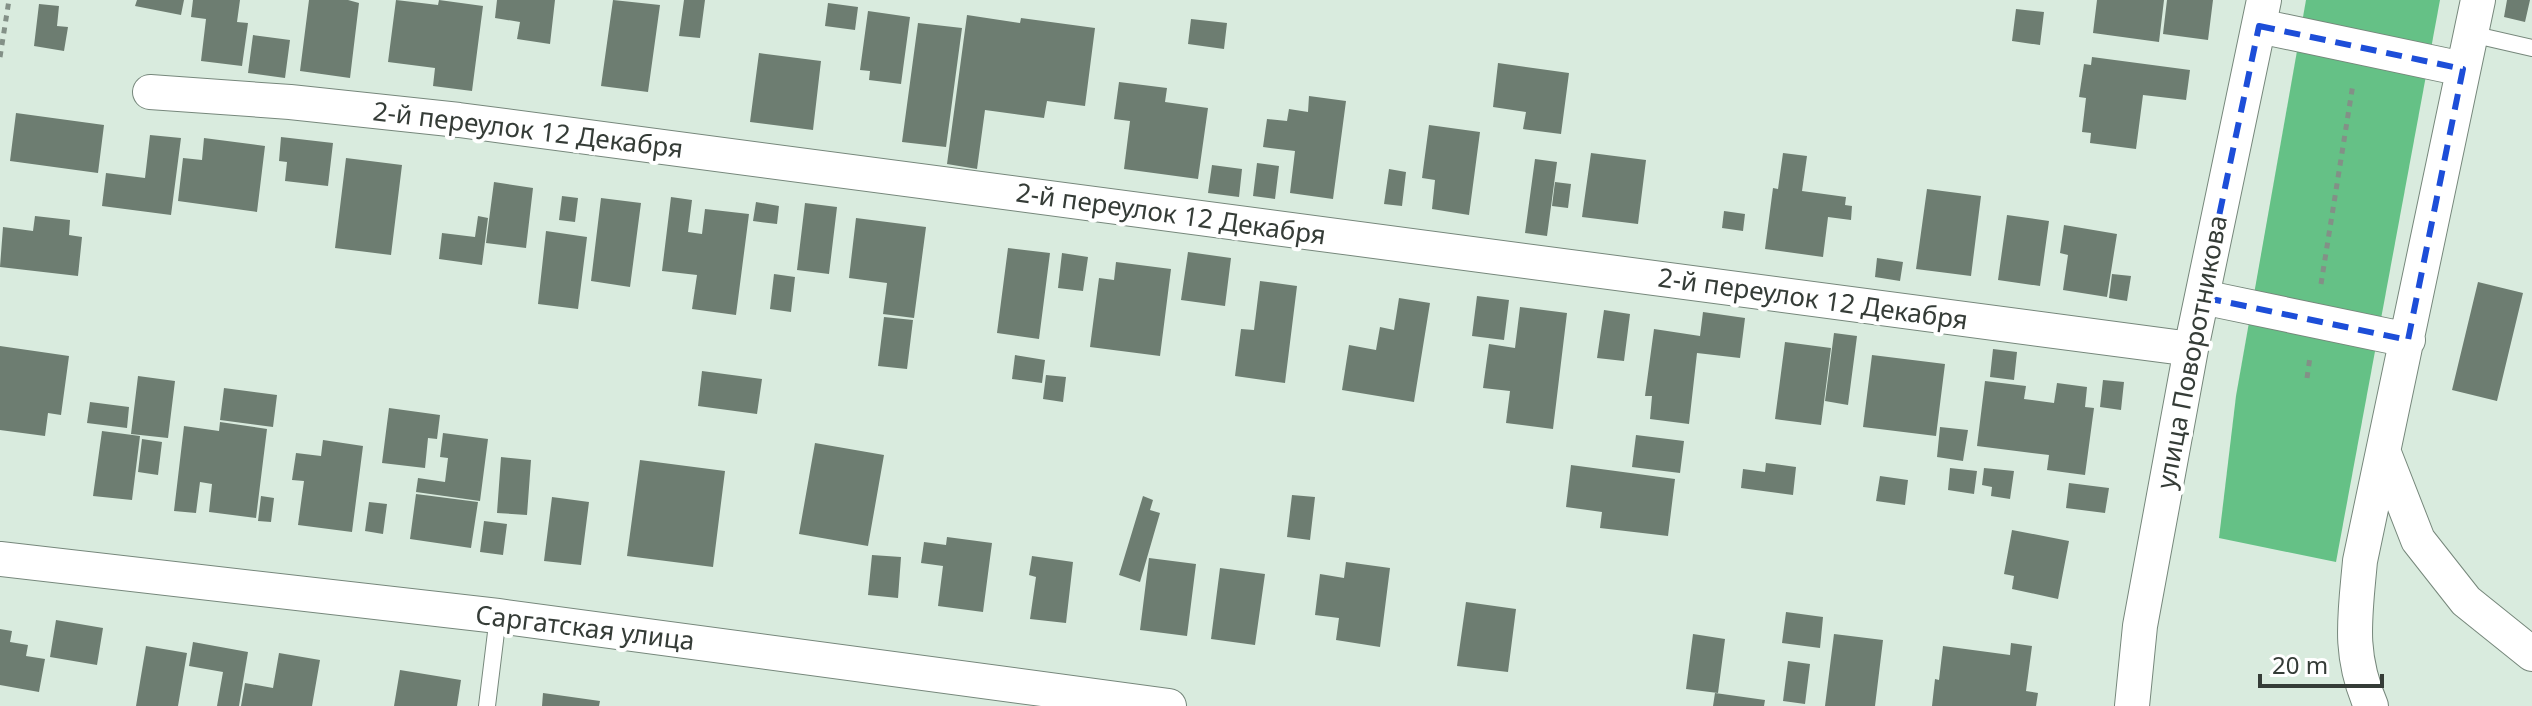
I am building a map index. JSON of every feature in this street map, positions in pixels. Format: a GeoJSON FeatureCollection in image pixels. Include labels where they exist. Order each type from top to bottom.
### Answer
{"type":"FeatureCollection","features":[{"type":"Feature","properties":{"kind":"street"},"geometry":{"type":"LineString","coordinates":[[2371,706],[2360,681],[2353,636],[2360,561],[2478,0]]}},
{"type":"Feature","properties":{"kind":"street"},"geometry":{"type":"LineString","coordinates":[[2262,13],[2358,47],[2463,69]]}},
{"type":"Feature","properties":{"kind":"street","name":"улица Поворотникова"},"geometry":{"type":"LineString","coordinates":[[2132,706],[2140,626],[2191,349],[2262,13]]}},
{"type":"Feature","properties":{"kind":"street","name":"2-й переулок 12 Декабря"},"geometry":{"type":"LineString","coordinates":[[150,92],[290,102],[459,120],[2191,349]]}},
{"type":"Feature","properties":{"kind":"street"},"geometry":{"type":"LineString","coordinates":[[2202,297],[2408,340]]}},
{"type":"Feature","properties":{"kind":"street"},"geometry":{"type":"LineString","coordinates":[[2384,453],[2418,540],[2466,601],[2532,654]]}},
{"type":"Feature","properties":{"kind":"street","name":"Саргатская улица"},"geometry":{"type":"LineString","coordinates":[[0,559],[498,616],[1169,706]]}},
{"type":"Feature","properties":{"kind":"lane"},"geometry":{"type":"LineString","coordinates":[[2471,34],[2532,48]]}},
{"type":"Feature","properties":{"kind":"lane"},"geometry":{"type":"LineString","coordinates":[[487,706],[498,616]]}},
{"type":"Feature","properties":{"kind":"path"},"geometry":{"type":"LineString","coordinates":[[0,57],[9,0]]}},
{"type":"Feature","properties":{"kind":"path"},"geometry":{"type":"LineString","coordinates":[[2307,378],[2358,47]]}},
{"type":"Feature","properties":{"kind":"highlighted area"},"geometry":{"type":"Polygon","coordinates":[[[2259,26],[2463,69],[2408,340],[2202,297],[2259,26]]]}},
{"type":"Feature","properties":{"kind":"green space"},"geometry":{"type":"Polygon","coordinates":[[[2306,0],[2440,0],[2336,562],[2219,538],[2236,396],[2306,0]]]}},
{"type":"Feature","properties":{"kind":"building"},"geometry":{"type":"Polygon","coordinates":[[[137,0],[184,0],[181,15],[135,6],[137,0]]]}},
{"type":"Feature","properties":{"kind":"building"},"geometry":{"type":"Polygon","coordinates":[[[193,0],[240,0],[237,22],[248,23],[242,66],[201,61],[206,19],[191,17],[193,0]]]}},
{"type":"Feature","properties":{"kind":"building"},"geometry":{"type":"Polygon","coordinates":[[[309,0],[359,3],[350,78],[300,71],[309,0]]]}},
{"type":"Feature","properties":{"kind":"building"},"geometry":{"type":"Polygon","coordinates":[[[396,0],[438,5],[439,0],[483,6],[472,91],[433,86],[435,68],[388,62],[396,0]]]}},
{"type":"Feature","properties":{"kind":"building"},"geometry":{"type":"Polygon","coordinates":[[[497,0],[555,0],[550,44],[517,39],[520,22],[495,18],[497,0]]]}},
{"type":"Feature","properties":{"kind":"building"},"geometry":{"type":"Polygon","coordinates":[[[613,0],[660,5],[648,92],[601,86],[613,0]]]}},
{"type":"Feature","properties":{"kind":"building"},"geometry":{"type":"Polygon","coordinates":[[[684,0],[705,0],[700,38],[679,36],[684,0]]]}},
{"type":"Feature","properties":{"kind":"building"},"geometry":{"type":"Polygon","coordinates":[[[2097,0],[2164,0],[2159,42],[2093,33],[2097,0]]]}},
{"type":"Feature","properties":{"kind":"building"},"geometry":{"type":"Polygon","coordinates":[[[2167,0],[2213,0],[2208,40],[2163,34],[2167,0]]]}},
{"type":"Feature","properties":{"kind":"building"},"geometry":{"type":"Polygon","coordinates":[[[2507,0],[2530,0],[2525,22],[2504,17],[2507,0]]]}},
{"type":"Feature","properties":{"kind":"building"},"geometry":{"type":"Polygon","coordinates":[[[828,3],[858,7],[855,30],[825,26],[828,3]]]}},
{"type":"Feature","properties":{"kind":"building"},"geometry":{"type":"Polygon","coordinates":[[[39,4],[59,6],[57,26],[68,27],[64,51],[34,46],[39,4]]]}},
{"type":"Feature","properties":{"kind":"building"},"geometry":{"type":"Polygon","coordinates":[[[2016,9],[2044,12],[2040,45],[2012,41],[2016,9]]]}},
{"type":"Feature","properties":{"kind":"building"},"geometry":{"type":"Polygon","coordinates":[[[868,11],[910,17],[901,84],[869,80],[870,71],[860,70],[868,11]]]}},
{"type":"Feature","properties":{"kind":"building"},"geometry":{"type":"Polygon","coordinates":[[[967,15],[1020,23],[1021,18],[1095,28],[1085,106],[1047,101],[1044,118],[985,110],[977,169],[947,164],[967,15]]]}},
{"type":"Feature","properties":{"kind":"building"},"geometry":{"type":"Polygon","coordinates":[[[1191,19],[1227,23],[1224,49],[1188,44],[1191,19]]]}},
{"type":"Feature","properties":{"kind":"building"},"geometry":{"type":"Polygon","coordinates":[[[918,23],[962,28],[946,147],[902,142],[918,23]]]}},
{"type":"Feature","properties":{"kind":"building"},"geometry":{"type":"Polygon","coordinates":[[[253,35],[290,40],[285,78],[248,73],[253,35]]]}},
{"type":"Feature","properties":{"kind":"building"},"geometry":{"type":"Polygon","coordinates":[[[759,53],[821,61],[813,130],[750,122],[759,53]]]}},
{"type":"Feature","properties":{"kind":"building"},"geometry":{"type":"Polygon","coordinates":[[[2092,57],[2190,70],[2186,100],[2143,95],[2136,149],[2090,143],[2091,133],[2082,132],[2086,98],[2079,97],[2084,64],[2091,65],[2092,57]]]}},
{"type":"Feature","properties":{"kind":"building"},"geometry":{"type":"Polygon","coordinates":[[[1498,63],[1569,73],[1561,134],[1523,129],[1526,112],[1493,107],[1498,63]]]}},
{"type":"Feature","properties":{"kind":"building"},"geometry":{"type":"Polygon","coordinates":[[[1119,82],[1167,88],[1165,102],[1208,108],[1198,179],[1124,169],[1130,121],[1114,119],[1119,82]]]}},
{"type":"Feature","properties":{"kind":"building"},"geometry":{"type":"Polygon","coordinates":[[[1309,96],[1346,101],[1333,199],[1290,193],[1295,151],[1263,147],[1267,119],[1287,121],[1289,109],[1308,112],[1309,96]]]}},
{"type":"Feature","properties":{"kind":"building"},"geometry":{"type":"Polygon","coordinates":[[[16,113],[104,125],[98,173],[10,161],[16,113]]]}},
{"type":"Feature","properties":{"kind":"building"},"geometry":{"type":"Polygon","coordinates":[[[1429,125],[1480,132],[1469,215],[1432,209],[1435,180],[1422,178],[1429,125]]]}},
{"type":"Feature","properties":{"kind":"building"},"geometry":{"type":"Polygon","coordinates":[[[150,135],[181,138],[171,215],[102,206],[106,173],[145,178],[150,135]]]}},
{"type":"Feature","properties":{"kind":"building"},"geometry":{"type":"Polygon","coordinates":[[[281,137],[333,143],[328,186],[285,181],[287,162],[279,161],[281,137]]]}},
{"type":"Feature","properties":{"kind":"building"},"geometry":{"type":"Polygon","coordinates":[[[204,138],[265,146],[257,212],[178,201],[183,158],[202,160],[204,138]]]}},
{"type":"Feature","properties":{"kind":"building"},"geometry":{"type":"Polygon","coordinates":[[[1591,153],[1646,160],[1638,224],[1582,217],[1591,153]]]}},
{"type":"Feature","properties":{"kind":"building"},"geometry":{"type":"Polygon","coordinates":[[[1783,153],[1807,156],[1802,191],[1846,197],[1845,205],[1852,206],[1851,220],[1828,217],[1823,257],[1765,249],[1773,188],[1778,189],[1783,153]]]}},
{"type":"Feature","properties":{"kind":"building"},"geometry":{"type":"Polygon","coordinates":[[[346,158],[402,165],[391,255],[335,248],[346,158]]]}},
{"type":"Feature","properties":{"kind":"building"},"geometry":{"type":"Polygon","coordinates":[[[1535,159],[1557,162],[1547,236],[1525,233],[1535,159]]]}},
{"type":"Feature","properties":{"kind":"building"},"geometry":{"type":"Polygon","coordinates":[[[1257,163],[1279,166],[1275,199],[1253,196],[1257,163]]]}},
{"type":"Feature","properties":{"kind":"building"},"geometry":{"type":"Polygon","coordinates":[[[1212,165],[1242,169],[1239,197],[1208,193],[1212,165]]]}},
{"type":"Feature","properties":{"kind":"building"},"geometry":{"type":"Polygon","coordinates":[[[1389,169],[1406,172],[1402,206],[1384,204],[1389,169]]]}},
{"type":"Feature","properties":{"kind":"building"},"geometry":{"type":"Polygon","coordinates":[[[494,182],[533,188],[526,248],[486,243],[494,182]]]}},
{"type":"Feature","properties":{"kind":"building"},"geometry":{"type":"Polygon","coordinates":[[[1555,182],[1571,184],[1568,208],[1552,206],[1555,182]]]}},
{"type":"Feature","properties":{"kind":"building"},"geometry":{"type":"Polygon","coordinates":[[[1927,189],[1981,196],[1971,276],[1916,269],[1927,189]]]}},
{"type":"Feature","properties":{"kind":"building"},"geometry":{"type":"Polygon","coordinates":[[[562,196],[578,198],[575,222],[559,220],[562,196]]]}},
{"type":"Feature","properties":{"kind":"building"},"geometry":{"type":"Polygon","coordinates":[[[671,197],[692,200],[688,232],[702,234],[705,209],[749,214],[736,315],[692,309],[697,275],[662,271],[671,197]]]}},
{"type":"Feature","properties":{"kind":"building"},"geometry":{"type":"Polygon","coordinates":[[[601,198],[641,203],[630,287],[591,281],[601,198]]]}},
{"type":"Feature","properties":{"kind":"building"},"geometry":{"type":"Polygon","coordinates":[[[756,202],[779,206],[777,224],[753,221],[756,202]]]}},
{"type":"Feature","properties":{"kind":"building"},"geometry":{"type":"Polygon","coordinates":[[[805,203],[837,207],[829,274],[797,270],[805,203]]]}},
{"type":"Feature","properties":{"kind":"building"},"geometry":{"type":"Polygon","coordinates":[[[1724,211],[1745,214],[1743,231],[1722,228],[1724,211]]]}},
{"type":"Feature","properties":{"kind":"building"},"geometry":{"type":"Polygon","coordinates":[[[2007,215],[2049,221],[2040,286],[1998,280],[2007,215]]]}},
{"type":"Feature","properties":{"kind":"building"},"geometry":{"type":"Polygon","coordinates":[[[35,216],[70,220],[69,235],[82,237],[78,276],[0,267],[3,227],[33,231],[35,216]]]}},
{"type":"Feature","properties":{"kind":"building"},"geometry":{"type":"Polygon","coordinates":[[[478,216],[488,218],[482,265],[439,259],[442,233],[475,237],[478,216]]]}},
{"type":"Feature","properties":{"kind":"building"},"geometry":{"type":"Polygon","coordinates":[[[856,218],[926,227],[914,318],[883,314],[887,283],[849,278],[856,218]]]}},
{"type":"Feature","properties":{"kind":"building"},"geometry":{"type":"Polygon","coordinates":[[[2064,225],[2117,234],[2107,297],[2063,290],[2068,255],[2060,253],[2064,225]]]}},
{"type":"Feature","properties":{"kind":"building"},"geometry":{"type":"Polygon","coordinates":[[[546,231],[587,237],[578,309],[538,304],[546,231]]]}},
{"type":"Feature","properties":{"kind":"building"},"geometry":{"type":"Polygon","coordinates":[[[1008,248],[1050,253],[1039,339],[997,333],[1008,248]]]}},
{"type":"Feature","properties":{"kind":"building"},"geometry":{"type":"Polygon","coordinates":[[[1188,252],[1231,258],[1225,306],[1181,300],[1188,252]]]}},
{"type":"Feature","properties":{"kind":"building"},"geometry":{"type":"Polygon","coordinates":[[[1062,253],[1088,257],[1083,291],[1058,288],[1062,253]]]}},
{"type":"Feature","properties":{"kind":"building"},"geometry":{"type":"Polygon","coordinates":[[[1877,258],[1903,262],[1900,281],[1875,277],[1877,258]]]}},
{"type":"Feature","properties":{"kind":"building"},"geometry":{"type":"Polygon","coordinates":[[[1116,262],[1171,269],[1160,356],[1090,347],[1099,278],[1114,280],[1116,262]]]}},
{"type":"Feature","properties":{"kind":"building"},"geometry":{"type":"Polygon","coordinates":[[[774,274],[795,277],[791,312],[770,309],[774,274]]]}},
{"type":"Feature","properties":{"kind":"building"},"geometry":{"type":"Polygon","coordinates":[[[2112,274],[2131,276],[2127,301],[2109,298],[2112,274]]]}},
{"type":"Feature","properties":{"kind":"building"},"geometry":{"type":"Polygon","coordinates":[[[1260,281],[1297,286],[1285,383],[1235,376],[1241,329],[1254,330],[1260,281]]]}},
{"type":"Feature","properties":{"kind":"building"},"geometry":{"type":"Polygon","coordinates":[[[2478,282],[2523,293],[2497,401],[2452,390],[2478,282]]]}},
{"type":"Feature","properties":{"kind":"building"},"geometry":{"type":"Polygon","coordinates":[[[1477,296],[1509,300],[1504,340],[1472,336],[1477,296]]]}},
{"type":"Feature","properties":{"kind":"building"},"geometry":{"type":"Polygon","coordinates":[[[1399,298],[1430,303],[1414,402],[1342,390],[1349,345],[1376,350],[1380,327],[1394,330],[1399,298]]]}},
{"type":"Feature","properties":{"kind":"building"},"geometry":{"type":"Polygon","coordinates":[[[1520,307],[1567,313],[1553,429],[1506,423],[1510,391],[1483,388],[1489,344],[1515,348],[1520,307]]]}},
{"type":"Feature","properties":{"kind":"building"},"geometry":{"type":"Polygon","coordinates":[[[1604,310],[1630,314],[1624,361],[1597,358],[1604,310]]]}},
{"type":"Feature","properties":{"kind":"building"},"geometry":{"type":"Polygon","coordinates":[[[1703,312],[1745,318],[1740,358],[1697,353],[1689,424],[1650,419],[1652,396],[1645,396],[1654,329],[1700,336],[1703,312]]]}},
{"type":"Feature","properties":{"kind":"building"},"geometry":{"type":"Polygon","coordinates":[[[884,317],[913,320],[907,369],[878,366],[884,317]]]}},
{"type":"Feature","properties":{"kind":"building"},"geometry":{"type":"Polygon","coordinates":[[[1834,333],[1857,336],[1848,405],[1825,401],[1834,333]]]}},
{"type":"Feature","properties":{"kind":"building"},"geometry":{"type":"Polygon","coordinates":[[[1785,342],[1831,348],[1821,425],[1775,419],[1785,342]]]}},
{"type":"Feature","properties":{"kind":"building"},"geometry":{"type":"Polygon","coordinates":[[[0,346],[69,356],[61,415],[48,413],[45,436],[0,430],[0,346]]]}},
{"type":"Feature","properties":{"kind":"building"},"geometry":{"type":"Polygon","coordinates":[[[1993,349],[2017,352],[2014,380],[1990,377],[1993,349]]]}},
{"type":"Feature","properties":{"kind":"building"},"geometry":{"type":"Polygon","coordinates":[[[1015,355],[1045,360],[1042,383],[1012,379],[1015,355]]]}},
{"type":"Feature","properties":{"kind":"building"},"geometry":{"type":"Polygon","coordinates":[[[1872,355],[1945,364],[1936,436],[1863,427],[1872,355]]]}},
{"type":"Feature","properties":{"kind":"building"},"geometry":{"type":"Polygon","coordinates":[[[702,371],[762,379],[757,414],[698,406],[702,371]]]}},
{"type":"Feature","properties":{"kind":"building"},"geometry":{"type":"Polygon","coordinates":[[[1046,375],[1066,377],[1063,402],[1043,399],[1046,375]]]}},
{"type":"Feature","properties":{"kind":"building"},"geometry":{"type":"Polygon","coordinates":[[[138,376],[175,381],[168,438],[131,434],[138,376]]]}},
{"type":"Feature","properties":{"kind":"building"},"geometry":{"type":"Polygon","coordinates":[[[2103,380],[2124,382],[2121,410],[2100,407],[2103,380]]]}},
{"type":"Feature","properties":{"kind":"building"},"geometry":{"type":"Polygon","coordinates":[[[1985,381],[2026,386],[2024,399],[2054,403],[2057,383],[2087,387],[2085,407],[2094,408],[2085,475],[2047,470],[2049,455],[1977,446],[1985,381]]]}},
{"type":"Feature","properties":{"kind":"building"},"geometry":{"type":"Polygon","coordinates":[[[224,388],[277,395],[273,427],[220,420],[224,388]]]}},
{"type":"Feature","properties":{"kind":"building"},"geometry":{"type":"Polygon","coordinates":[[[90,402],[129,407],[127,428],[87,423],[90,402]]]}},
{"type":"Feature","properties":{"kind":"building"},"geometry":{"type":"Polygon","coordinates":[[[389,408],[440,415],[437,439],[428,438],[425,468],[382,463],[389,408]]]}},
{"type":"Feature","properties":{"kind":"building"},"geometry":{"type":"Polygon","coordinates":[[[220,422],[267,429],[256,518],[209,512],[212,484],[200,482],[196,513],[174,511],[184,426],[219,431],[220,422]]]}},
{"type":"Feature","properties":{"kind":"building"},"geometry":{"type":"Polygon","coordinates":[[[1940,427],[1968,430],[1963,461],[1937,457],[1940,427]]]}},
{"type":"Feature","properties":{"kind":"building"},"geometry":{"type":"Polygon","coordinates":[[[102,431],[140,436],[132,500],[93,496],[102,431]]]}},
{"type":"Feature","properties":{"kind":"building"},"geometry":{"type":"Polygon","coordinates":[[[443,433],[488,439],[480,501],[416,492],[418,478],[445,482],[448,458],[440,457],[443,433]]]}},
{"type":"Feature","properties":{"kind":"building"},"geometry":{"type":"Polygon","coordinates":[[[1636,435],[1684,441],[1680,473],[1632,467],[1636,435]]]}},
{"type":"Feature","properties":{"kind":"building"},"geometry":{"type":"Polygon","coordinates":[[[142,439],[162,442],[158,475],[138,472],[142,439]]]}},
{"type":"Feature","properties":{"kind":"building"},"geometry":{"type":"Polygon","coordinates":[[[323,440],[363,446],[352,532],[298,525],[304,481],[292,480],[296,453],[321,456],[323,440]]]}},
{"type":"Feature","properties":{"kind":"building"},"geometry":{"type":"Polygon","coordinates":[[[815,443],[884,455],[868,546],[799,534],[815,443]]]}},
{"type":"Feature","properties":{"kind":"building"},"geometry":{"type":"Polygon","coordinates":[[[501,457],[531,460],[527,515],[497,513],[501,457]]]}},
{"type":"Feature","properties":{"kind":"building"},"geometry":{"type":"Polygon","coordinates":[[[640,460],[725,471],[713,567],[627,556],[640,460]]]}},
{"type":"Feature","properties":{"kind":"building"},"geometry":{"type":"Polygon","coordinates":[[[1766,463],[1796,467],[1793,495],[1741,488],[1743,469],[1765,472],[1766,463]]]}},
{"type":"Feature","properties":{"kind":"building"},"geometry":{"type":"Polygon","coordinates":[[[1571,465],[1675,479],[1668,536],[1600,528],[1602,512],[1566,507],[1571,465]]]}},
{"type":"Feature","properties":{"kind":"building"},"geometry":{"type":"Polygon","coordinates":[[[1950,468],[1977,471],[1974,494],[1948,490],[1950,468]]]}},
{"type":"Feature","properties":{"kind":"building"},"geometry":{"type":"Polygon","coordinates":[[[1984,468],[2014,471],[2010,499],[1991,496],[1992,487],[1982,485],[1984,468]]]}},
{"type":"Feature","properties":{"kind":"building"},"geometry":{"type":"Polygon","coordinates":[[[1880,476],[1908,480],[1905,505],[1876,501],[1880,476]]]}},
{"type":"Feature","properties":{"kind":"building"},"geometry":{"type":"Polygon","coordinates":[[[2069,483],[2109,488],[2105,513],[2066,508],[2069,483]]]}},
{"type":"Feature","properties":{"kind":"building"},"geometry":{"type":"Polygon","coordinates":[[[416,494],[478,502],[471,548],[410,539],[416,494]]]}},
{"type":"Feature","properties":{"kind":"building"},"geometry":{"type":"Polygon","coordinates":[[[1292,495],[1315,497],[1310,540],[1287,537],[1292,495]]]}},
{"type":"Feature","properties":{"kind":"building"},"geometry":{"type":"Polygon","coordinates":[[[261,496],[274,498],[271,522],[258,521],[261,496]]]}},
{"type":"Feature","properties":{"kind":"building"},"geometry":{"type":"Polygon","coordinates":[[[1143,496],[1153,500],[1150,510],[1160,513],[1140,582],[1119,575],[1143,496]]]}},
{"type":"Feature","properties":{"kind":"building"},"geometry":{"type":"Polygon","coordinates":[[[552,497],[589,502],[581,565],[544,561],[552,497]]]}},
{"type":"Feature","properties":{"kind":"building"},"geometry":{"type":"Polygon","coordinates":[[[369,502],[387,504],[383,534],[365,531],[369,502]]]}},
{"type":"Feature","properties":{"kind":"building"},"geometry":{"type":"Polygon","coordinates":[[[484,521],[507,524],[503,555],[480,552],[484,521]]]}},
{"type":"Feature","properties":{"kind":"building"},"geometry":{"type":"Polygon","coordinates":[[[2012,530],[2069,541],[2058,599],[2012,589],[2014,576],[2004,574],[2012,530]]]}},
{"type":"Feature","properties":{"kind":"building"},"geometry":{"type":"Polygon","coordinates":[[[947,537],[992,543],[983,612],[938,606],[943,566],[921,563],[924,542],[946,545],[947,537]]]}},
{"type":"Feature","properties":{"kind":"building"},"geometry":{"type":"Polygon","coordinates":[[[872,555],[901,557],[898,598],[868,595],[872,555]]]}},
{"type":"Feature","properties":{"kind":"building"},"geometry":{"type":"Polygon","coordinates":[[[1032,556],[1073,562],[1066,623],[1030,619],[1036,577],[1029,575],[1032,556]]]}},
{"type":"Feature","properties":{"kind":"building"},"geometry":{"type":"Polygon","coordinates":[[[1149,558],[1196,564],[1187,636],[1140,630],[1149,558]]]}},
{"type":"Feature","properties":{"kind":"building"},"geometry":{"type":"Polygon","coordinates":[[[1346,562],[1390,568],[1380,647],[1336,640],[1339,618],[1315,615],[1320,574],[1344,578],[1346,562]]]}},
{"type":"Feature","properties":{"kind":"building"},"geometry":{"type":"Polygon","coordinates":[[[1220,568],[1265,574],[1255,645],[1211,639],[1220,568]]]}},
{"type":"Feature","properties":{"kind":"building"},"geometry":{"type":"Polygon","coordinates":[[[1466,602],[1516,609],[1508,672],[1457,666],[1466,602]]]}},
{"type":"Feature","properties":{"kind":"building"},"geometry":{"type":"Polygon","coordinates":[[[1786,612],[1823,617],[1820,648],[1782,643],[1786,612]]]}},
{"type":"Feature","properties":{"kind":"building"},"geometry":{"type":"Polygon","coordinates":[[[56,620],[103,628],[97,665],[50,657],[56,620]]]}},
{"type":"Feature","properties":{"kind":"building"},"geometry":{"type":"Polygon","coordinates":[[[0,629],[12,631],[10,642],[28,645],[26,656],[45,659],[39,692],[0,685],[0,629]]]}},
{"type":"Feature","properties":{"kind":"building"},"geometry":{"type":"Polygon","coordinates":[[[1693,634],[1725,639],[1718,693],[1686,689],[1693,634]]]}},
{"type":"Feature","properties":{"kind":"building"},"geometry":{"type":"Polygon","coordinates":[[[1834,634],[1883,640],[1875,706],[1825,706],[1834,634]]]}},
{"type":"Feature","properties":{"kind":"building"},"geometry":{"type":"Polygon","coordinates":[[[193,642],[248,652],[239,706],[217,706],[223,672],[189,666],[193,642]]]}},
{"type":"Feature","properties":{"kind":"building"},"geometry":{"type":"Polygon","coordinates":[[[2011,643],[2032,646],[2026,691],[2038,693],[2036,706],[1932,706],[1943,646],[2010,655],[2011,643]]]}},
{"type":"Feature","properties":{"kind":"building"},"geometry":{"type":"Polygon","coordinates":[[[146,646],[187,653],[178,706],[136,706],[146,646]]]}},
{"type":"Feature","properties":{"kind":"building"},"geometry":{"type":"Polygon","coordinates":[[[279,653],[320,660],[312,706],[241,706],[245,683],[273,688],[279,653]]]}},
{"type":"Feature","properties":{"kind":"building"},"geometry":{"type":"Polygon","coordinates":[[[1788,661],[1810,664],[1805,704],[1783,701],[1788,661]]]}},
{"type":"Feature","properties":{"kind":"building"},"geometry":{"type":"Polygon","coordinates":[[[400,670],[461,680],[457,706],[394,706],[400,670]]]}},
{"type":"Feature","properties":{"kind":"building"},"geometry":{"type":"Polygon","coordinates":[[[543,693],[600,701],[599,706],[542,706],[543,693]]]}},
{"type":"Feature","properties":{"kind":"building"},"geometry":{"type":"Polygon","coordinates":[[[1715,693],[1765,700],[1764,706],[1713,706],[1715,693]]]}}]}
